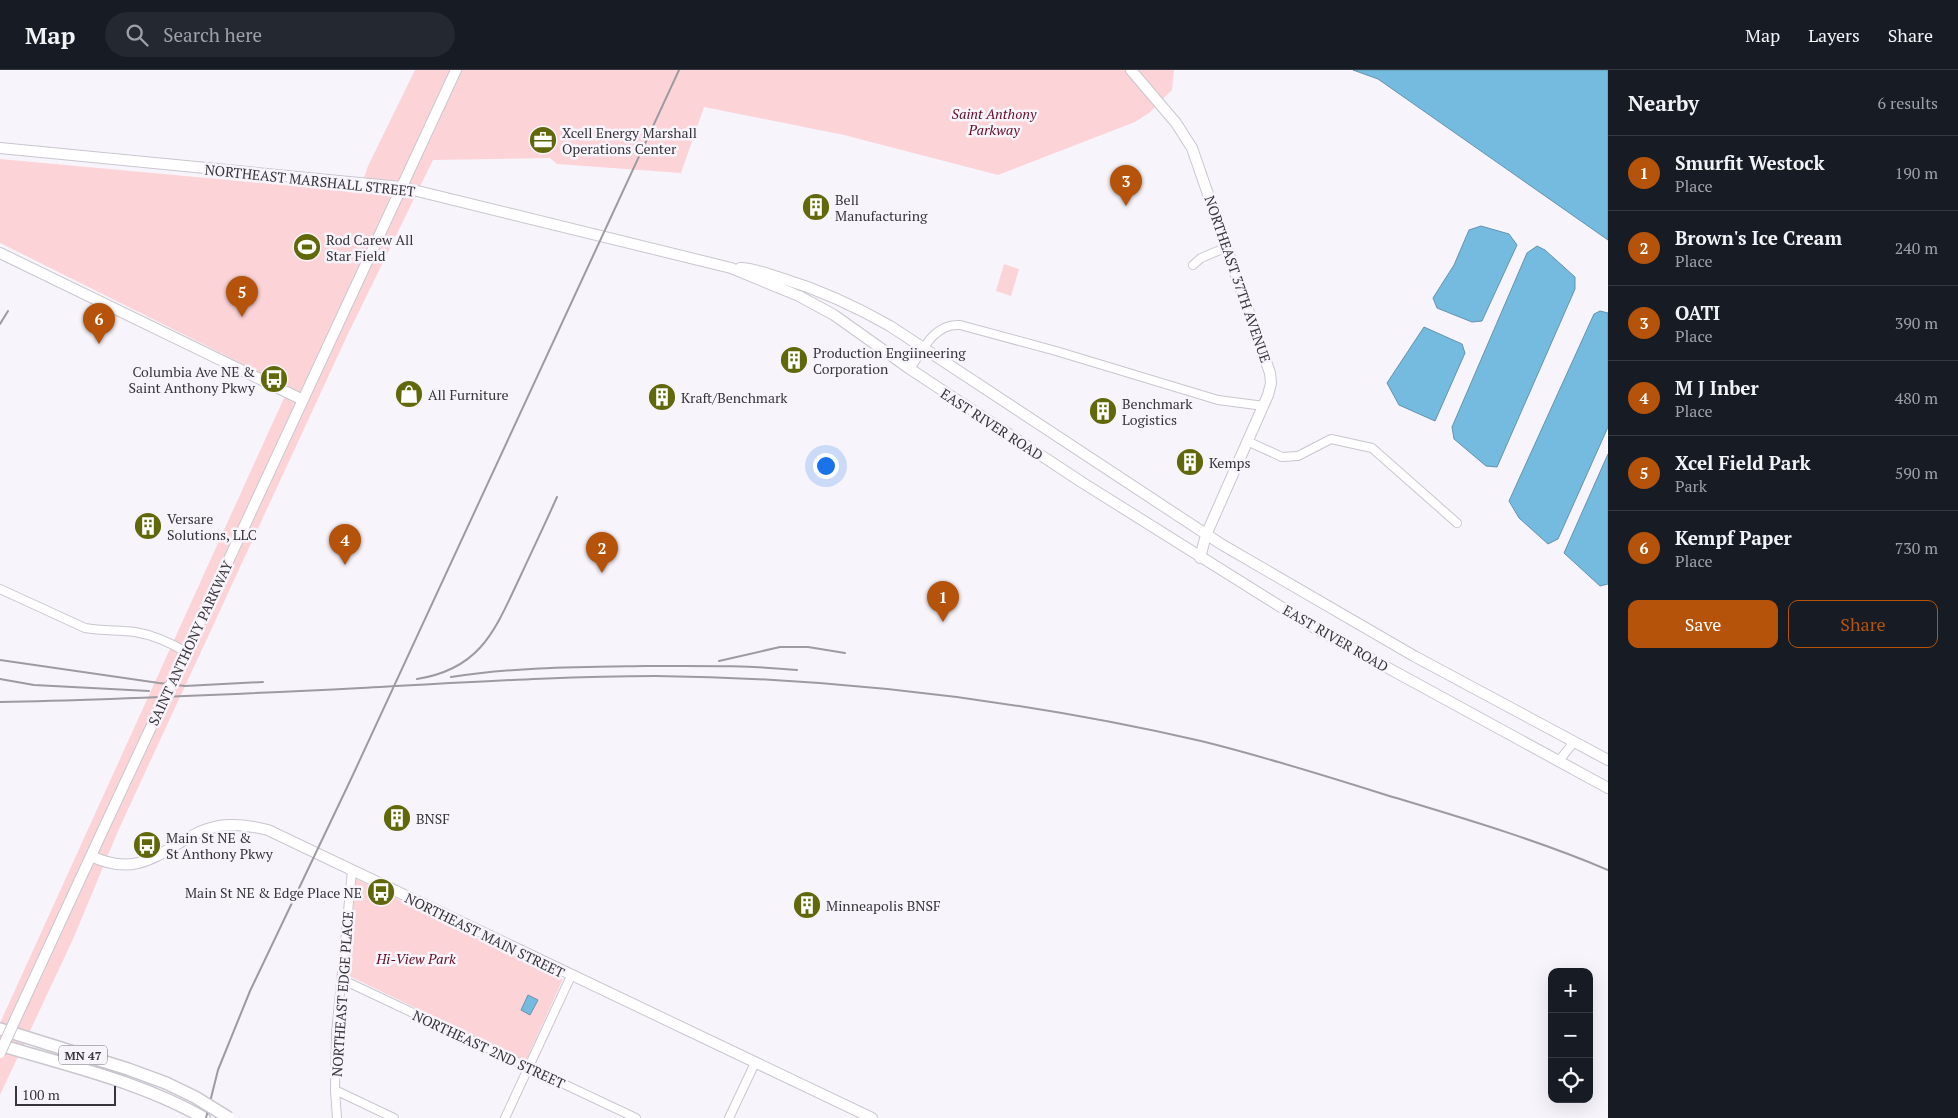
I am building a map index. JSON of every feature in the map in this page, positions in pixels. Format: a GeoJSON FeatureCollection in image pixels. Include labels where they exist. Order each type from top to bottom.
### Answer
{"type":"FeatureCollection","features":[{"type":"Feature","properties":{"kind":"main road","name":"MN 47"},"geometry":{"type":"LineString","coordinates":[[0,1029],[128,1069],[166,1083],[195,1097],[229,1118]]}},
{"type":"Feature","properties":{"kind":"main road","name":"MN 47"},"geometry":{"type":"LineString","coordinates":[[0,1045],[136,1086],[204,1118]]}},
{"type":"Feature","properties":{"kind":"street","name":"SAINT ANTHONY PARKWAY"},"geometry":{"type":"LineString","coordinates":[[0,1053],[456,70]]}},
{"type":"Feature","properties":{"kind":"street","name":"NORTHEAST 37TH AVENUE"},"geometry":{"type":"LineString","coordinates":[[1131,70],[1176,123],[1192,148],[1270,373],[1271,383],[1264,406],[1206,535],[1200,558]]}},
{"type":"Feature","properties":{"kind":"street","name":"NORTHEAST MARSHALL STREET"},"geometry":{"type":"LineString","coordinates":[[0,148],[401,187],[731,268]]}},
{"type":"Feature","properties":{"kind":"street"},"geometry":{"type":"LineString","coordinates":[[1193,265],[1201,258],[1227,248]]}},
{"type":"Feature","properties":{"kind":"street"},"geometry":{"type":"LineString","coordinates":[[0,253],[303,400]]}},
{"type":"Feature","properties":{"kind":"street","name":"EAST RIVER ROAD"},"geometry":{"type":"LineString","coordinates":[[731,268],[745,268],[819,290],[859,308],[925,348],[967,378],[1206,535],[1414,656],[1608,760]]}},
{"type":"Feature","properties":{"kind":"street","name":"EAST RIVER ROAD"},"geometry":{"type":"LineString","coordinates":[[731,268],[799,296],[834,315],[910,370],[1211,565],[1313,627],[1608,788]]}},
{"type":"Feature","properties":{"kind":"street"},"geometry":{"type":"LineString","coordinates":[[910,370],[934,334],[946,326],[960,326],[1056,351],[1218,400],[1264,406]]}},
{"type":"Feature","properties":{"kind":"street"},"geometry":{"type":"LineString","coordinates":[[1247,441],[1282,457],[1298,456],[1331,439],[1372,448],[1457,523]]}},
{"type":"Feature","properties":{"kind":"street"},"geometry":{"type":"LineString","coordinates":[[0,589],[85,628],[136,632],[159,639],[186,652]]}},
{"type":"Feature","properties":{"kind":"street"},"geometry":{"type":"LineString","coordinates":[[1558,762],[1574,742]]}},
{"type":"Feature","properties":{"kind":"street","name":"NORTHEAST MAIN STREET"},"geometry":{"type":"LineString","coordinates":[[91,856],[116,864],[136,864],[155,858],[195,834],[218,826],[238,824],[268,830],[755,1064],[872,1118]]}},
{"type":"Feature","properties":{"kind":"street","name":"NORTHEAST EDGE PLACE"},"geometry":{"type":"LineString","coordinates":[[336,1118],[334,1090],[336,1033],[352,871]]}},
{"type":"Feature","properties":{"kind":"street"},"geometry":{"type":"LineString","coordinates":[[505,1118],[571,976]]}},
{"type":"Feature","properties":{"kind":"street","name":"NORTHEAST 2ND STREET"},"geometry":{"type":"LineString","coordinates":[[341,979],[636,1118]]}},
{"type":"Feature","properties":{"kind":"street"},"geometry":{"type":"LineString","coordinates":[[729,1118],[755,1064]]}},
{"type":"Feature","properties":{"kind":"street"},"geometry":{"type":"LineString","coordinates":[[334,1090],[394,1118]]}},
{"type":"Feature","properties":{"kind":"green space","name":"Saint Anthony Parkway"},"geometry":{"type":"Polygon","coordinates":[[[415,70],[1174,70],[1172,90],[1149,113],[1135,122],[998,175],[844,135],[704,107],[681,173],[557,164],[550,158],[433,160],[347,336],[118,831],[74,937],[0,1095],[0,1023],[289,387],[0,243],[0,159],[359,192],[368,166],[415,70]]]}},
{"type":"Feature","properties":{"kind":"green space"},"geometry":{"type":"Polygon","coordinates":[[[1004,264],[1019,269],[1011,296],[996,291],[1004,264]]]}},
{"type":"Feature","properties":{"kind":"green space","name":"Hi-View Park"},"geometry":{"type":"Polygon","coordinates":[[[356,879],[563,979],[526,1061],[347,975],[356,879]]]}},
{"type":"Feature","properties":{"kind":"water"},"geometry":{"type":"Polygon","coordinates":[[[1353,70],[1608,70],[1608,240],[1378,79],[1353,70]]]}},
{"type":"Feature","properties":{"kind":"water"},"geometry":{"type":"Polygon","coordinates":[[[1481,226],[1509,234],[1517,245],[1482,321],[1472,322],[1437,308],[1433,298],[1454,265],[1469,230],[1481,226]]]}},
{"type":"Feature","properties":{"kind":"water"},"geometry":{"type":"Polygon","coordinates":[[[1537,246],[1545,250],[1575,277],[1575,289],[1497,467],[1486,466],[1454,439],[1452,427],[1527,253],[1537,246]]]}},
{"type":"Feature","properties":{"kind":"water"},"geometry":{"type":"Polygon","coordinates":[[[1600,311],[1608,313],[1608,427],[1558,539],[1548,544],[1519,518],[1509,501],[1594,314],[1600,311]]]}},
{"type":"Feature","properties":{"kind":"water"},"geometry":{"type":"Polygon","coordinates":[[[1424,327],[1462,344],[1465,353],[1435,421],[1399,405],[1387,383],[1424,327]]]}},
{"type":"Feature","properties":{"kind":"water"},"geometry":{"type":"Polygon","coordinates":[[[1608,454],[1608,584],[1600,586],[1564,553],[1608,454]]]}},
{"type":"Feature","properties":{"kind":"water"},"geometry":{"type":"Polygon","coordinates":[[[528,995],[538,1000],[530,1015],[521,1010],[528,995]]]}},
{"type":"Feature","properties":{"kind":"railway"},"geometry":{"type":"LineString","coordinates":[[206,1118],[218,1070],[250,991],[351,779],[679,70]]}},
{"type":"Feature","properties":{"kind":"railway"},"geometry":{"type":"LineString","coordinates":[[0,324],[8,311]]}},
{"type":"Feature","properties":{"kind":"railway"},"geometry":{"type":"LineString","coordinates":[[417,679],[439,674],[457,666],[483,644],[502,614],[557,497]]}},
{"type":"Feature","properties":{"kind":"railway"},"geometry":{"type":"LineString","coordinates":[[719,661],[780,647],[808,647],[845,653]]}},
{"type":"Feature","properties":{"kind":"railway"},"geometry":{"type":"LineString","coordinates":[[0,660],[185,686],[263,682]]}},
{"type":"Feature","properties":{"kind":"railway"},"geometry":{"type":"LineString","coordinates":[[451,677],[523,669],[645,666],[721,666],[797,670]]}},
{"type":"Feature","properties":{"kind":"railway"},"geometry":{"type":"LineString","coordinates":[[0,702],[90,700],[619,676],[794,681],[930,694],[1066,714],[1201,741],[1292,766],[1525,838],[1608,870]]}},
{"type":"Feature","properties":{"kind":"railway"},"geometry":{"type":"LineString","coordinates":[[0,679],[34,685],[149,691]]}},
{"type":"Feature","properties":{"kind":"place","name":"Xcell Energy Marshall Operations Center"},"geometry":{"type":"Point","coordinates":[543,140]}},
{"type":"Feature","properties":{"kind":"place","name":"OATI"},"geometry":{"type":"Point","coordinates":[1126,206]}},
{"type":"Feature","properties":{"kind":"place","name":"Bell Manufacturing"},"geometry":{"type":"Point","coordinates":[816,207]}},
{"type":"Feature","properties":{"kind":"place","name":"Rod Carew All Star Field"},"geometry":{"type":"Point","coordinates":[307,247]}},
{"type":"Feature","properties":{"kind":"place","name":"Xcel Field Park"},"geometry":{"type":"Point","coordinates":[242,317]}},
{"type":"Feature","properties":{"kind":"place","name":"Kempf Paper"},"geometry":{"type":"Point","coordinates":[99,344]}},
{"type":"Feature","properties":{"kind":"place","name":"Production Engiineering Corporation"},"geometry":{"type":"Point","coordinates":[794,360]}},
{"type":"Feature","properties":{"kind":"place","name":"Columbia Ave NE & Saint Anthony Pkwy"},"geometry":{"type":"Point","coordinates":[274,379]}},
{"type":"Feature","properties":{"kind":"place","name":"All Furniture"},"geometry":{"type":"Point","coordinates":[409,394]}},
{"type":"Feature","properties":{"kind":"place","name":"Kraft/Benchmark"},"geometry":{"type":"Point","coordinates":[662,397]}},
{"type":"Feature","properties":{"kind":"place","name":"Benchmark Logistics"},"geometry":{"type":"Point","coordinates":[1103,411]}},
{"type":"Feature","properties":{"kind":"place","name":"Kemps"},"geometry":{"type":"Point","coordinates":[1190,462]}},
{"type":"Feature","properties":{"kind":"place","name":"Versare Solutions, LLC"},"geometry":{"type":"Point","coordinates":[148,526]}},
{"type":"Feature","properties":{"kind":"place","name":"M J Inber"},"geometry":{"type":"Point","coordinates":[345,565]}},
{"type":"Feature","properties":{"kind":"place","name":"Brown's Ice Cream"},"geometry":{"type":"Point","coordinates":[602,573]}},
{"type":"Feature","properties":{"kind":"place","name":"Smurfit Westock"},"geometry":{"type":"Point","coordinates":[943,622]}},
{"type":"Feature","properties":{"kind":"place","name":"BNSF"},"geometry":{"type":"Point","coordinates":[397,818]}},
{"type":"Feature","properties":{"kind":"place","name":"Main St NE & St Anthony Pkwy"},"geometry":{"type":"Point","coordinates":[147,845]}},
{"type":"Feature","properties":{"kind":"place","name":"Main St NE & Edge Place NE"},"geometry":{"type":"Point","coordinates":[381,892]}},
{"type":"Feature","properties":{"kind":"place","name":"Minneapolis BNSF"},"geometry":{"type":"Point","coordinates":[807,905]}}]}
